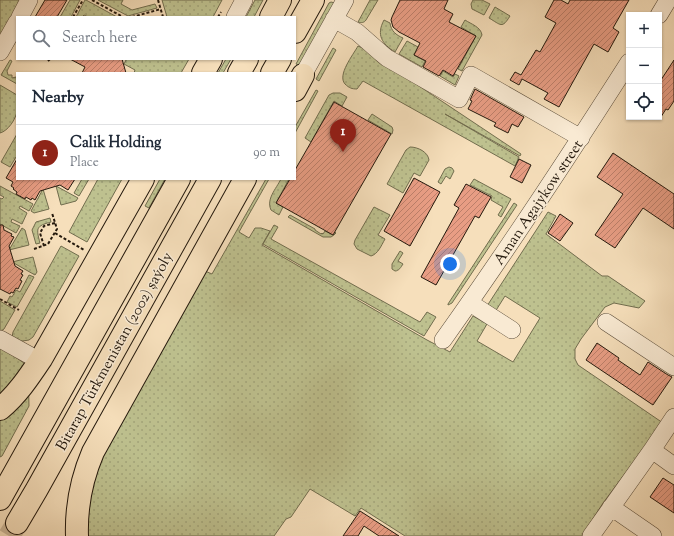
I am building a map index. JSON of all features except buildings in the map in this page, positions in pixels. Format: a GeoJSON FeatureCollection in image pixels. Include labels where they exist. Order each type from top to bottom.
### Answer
{"type":"FeatureCollection","features":[{"type":"Feature","properties":{"kind":"main road"},"geometry":{"type":"LineString","coordinates":[[272,16],[280,0]]}},
{"type":"Feature","properties":{"kind":"main road"},"geometry":{"type":"LineString","coordinates":[[296,30],[313,0]]}},
{"type":"Feature","properties":{"kind":"main road"},"geometry":{"type":"LineString","coordinates":[[204,72],[210,60]]}},
{"type":"Feature","properties":{"kind":"main road"},"geometry":{"type":"LineString","coordinates":[[240,72],[246,60]]}},
{"type":"Feature","properties":{"kind":"main road"},"geometry":{"type":"LineString","coordinates":[[273,72],[279,60]]}},
{"type":"Feature","properties":{"kind":"main road"},"geometry":{"type":"LineString","coordinates":[[0,409],[17,392],[41,359],[142,180]]}},
{"type":"Feature","properties":{"kind":"main road","name":"Bitarap Türkmenistan (2002) şaýoly"},"geometry":{"type":"LineString","coordinates":[[0,499],[178,180]]}},
{"type":"Feature","properties":{"kind":"main road","name":"Bitarap Türkmenistan (2002) şaýoly"},"geometry":{"type":"LineString","coordinates":[[17,523],[209,180]]}},
{"type":"Feature","properties":{"kind":"main road"},"geometry":{"type":"LineString","coordinates":[[77,536],[76,520],[78,502],[86,469],[93,452],[244,180]]}},
{"type":"Feature","properties":{"kind":"street"},"geometry":{"type":"LineString","coordinates":[[21,16],[29,0]]}},
{"type":"Feature","properties":{"kind":"street"},"geometry":{"type":"LineString","coordinates":[[236,16],[244,0]]}},
{"type":"Feature","properties":{"kind":"street"},"geometry":{"type":"LineString","coordinates":[[299,82],[345,0]]}},
{"type":"Feature","properties":{"kind":"street"},"geometry":{"type":"LineString","coordinates":[[661,12],[668,0]]}},
{"type":"Feature","properties":{"kind":"street"},"geometry":{"type":"LineString","coordinates":[[334,19],[357,32],[388,58],[459,99],[471,76],[581,138]]}},
{"type":"Feature","properties":{"kind":"street"},"geometry":{"type":"LineString","coordinates":[[0,52],[16,24]]}},
{"type":"Feature","properties":{"kind":"street","name":"Aman Agajykow street"},"geometry":{"type":"LineString","coordinates":[[443,340],[470,303],[581,138],[626,67]]}},
{"type":"Feature","properties":{"kind":"street"},"geometry":{"type":"LineString","coordinates":[[470,303],[512,330]]}},
{"type":"Feature","properties":{"kind":"street"},"geometry":{"type":"LineString","coordinates":[[606,322],[674,367]]}},
{"type":"Feature","properties":{"kind":"street"},"geometry":{"type":"LineString","coordinates":[[0,339],[29,355]]}},
{"type":"Feature","properties":{"kind":"street"},"geometry":{"type":"LineString","coordinates":[[591,536],[674,417]]}},
{"type":"Feature","properties":{"kind":"street"},"geometry":{"type":"LineString","coordinates":[[652,450],[674,466]]}},
{"type":"Feature","properties":{"kind":"street"},"geometry":{"type":"LineString","coordinates":[[611,507],[653,536]]}},
{"type":"Feature","properties":{"kind":"path"},"geometry":{"type":"LineString","coordinates":[[74,16],[83,0]]}},
{"type":"Feature","properties":{"kind":"path"},"geometry":{"type":"LineString","coordinates":[[92,0],[121,16]]}},
{"type":"Feature","properties":{"kind":"path"},"geometry":{"type":"LineString","coordinates":[[158,0],[163,16]]}},
{"type":"Feature","properties":{"kind":"path"},"geometry":{"type":"LineString","coordinates":[[143,16],[161,9]]}},
{"type":"Feature","properties":{"kind":"path"},"geometry":{"type":"LineString","coordinates":[[34,248],[48,244],[55,233],[57,229],[52,213]]}},
{"type":"Feature","properties":{"kind":"path"},"geometry":{"type":"LineString","coordinates":[[44,246],[40,234],[44,226],[55,223]]}},
{"type":"Feature","properties":{"kind":"path"},"geometry":{"type":"LineString","coordinates":[[55,233],[87,251]]}},
{"type":"Feature","properties":{"kind":"path"},"geometry":{"type":"LineString","coordinates":[[0,299],[19,310]]}},
{"type":"Feature","properties":{"kind":"green space"},"geometry":{"type":"Polygon","coordinates":[[[0,0],[21,0],[0,38],[0,0]]]}},
{"type":"Feature","properties":{"kind":"green space"},"geometry":{"type":"Polygon","coordinates":[[[70,0],[80,0],[72,16],[61,16],[70,0]]]}},
{"type":"Feature","properties":{"kind":"green space"},"geometry":{"type":"Polygon","coordinates":[[[86,0],[115,16],[84,15],[77,16],[86,0]]]}},
{"type":"Feature","properties":{"kind":"green space"},"geometry":{"type":"Polygon","coordinates":[[[98,0],[123,0],[121,4],[132,10],[155,4],[157,8],[128,16],[98,0]]]}},
{"type":"Feature","properties":{"kind":"green space"},"geometry":{"type":"Polygon","coordinates":[[[162,0],[222,0],[214,16],[167,16],[162,0]]]}},
{"type":"Feature","properties":{"kind":"green space"},"geometry":{"type":"Polygon","coordinates":[[[255,0],[263,0],[255,16],[247,16],[255,0]]]}},
{"type":"Feature","properties":{"kind":"green space"},"geometry":{"type":"Polygon","coordinates":[[[370,0],[378,0],[365,21],[358,22],[370,0]]]}},
{"type":"Feature","properties":{"kind":"green space"},"geometry":{"type":"Polygon","coordinates":[[[473,0],[482,0],[490,4],[484,15],[472,9],[471,4],[473,0]]]}},
{"type":"Feature","properties":{"kind":"green space"},"geometry":{"type":"Polygon","coordinates":[[[329,3],[335,3],[302,67],[296,64],[329,3]]]}},
{"type":"Feature","properties":{"kind":"green space"},"geometry":{"type":"Polygon","coordinates":[[[495,7],[510,16],[505,23],[499,24],[489,18],[495,7]]]}},
{"type":"Feature","properties":{"kind":"green space"},"geometry":{"type":"Polygon","coordinates":[[[384,20],[390,23],[391,28],[398,36],[403,38],[395,52],[387,46],[382,39],[381,30],[384,20]]]}},
{"type":"Feature","properties":{"kind":"green space"},"geometry":{"type":"Polygon","coordinates":[[[465,20],[478,28],[482,35],[462,71],[458,69],[476,36],[461,27],[465,20]]]}},
{"type":"Feature","properties":{"kind":"green space"},"geometry":{"type":"Polygon","coordinates":[[[407,41],[418,47],[414,55],[425,61],[422,67],[399,54],[407,41]]]}},
{"type":"Feature","properties":{"kind":"green space"},"geometry":{"type":"Polygon","coordinates":[[[358,46],[367,50],[521,154],[520,156],[445,114],[519,157],[515,166],[363,81],[357,89],[345,84],[343,80],[344,70],[358,46]]]}},
{"type":"Feature","properties":{"kind":"green space"},"geometry":{"type":"Polygon","coordinates":[[[333,48],[336,50],[319,81],[316,79],[333,48]]]}},
{"type":"Feature","properties":{"kind":"green space"},"geometry":{"type":"Polygon","coordinates":[[[10,60],[12,61],[7,71],[8,75],[12,75],[12,78],[16,77],[16,83],[1,75],[10,60]]]}},
{"type":"Feature","properties":{"kind":"green space"},"geometry":{"type":"Polygon","coordinates":[[[126,60],[188,60],[182,72],[134,72],[135,70],[124,64],[126,60]]]}},
{"type":"Feature","properties":{"kind":"green space"},"geometry":{"type":"Polygon","coordinates":[[[225,60],[230,60],[224,72],[219,72],[225,60]]]}},
{"type":"Feature","properties":{"kind":"green space"},"geometry":{"type":"Polygon","coordinates":[[[443,71],[453,77],[455,74],[459,76],[455,85],[440,76],[443,71]]]}},
{"type":"Feature","properties":{"kind":"green space"},"geometry":{"type":"Polygon","coordinates":[[[0,85],[16,94],[16,114],[9,127],[0,133],[0,85]]]}},
{"type":"Feature","properties":{"kind":"green space"},"geometry":{"type":"Polygon","coordinates":[[[316,90],[318,91],[296,131],[296,125],[316,90]]]}},
{"type":"Feature","properties":{"kind":"green space"},"geometry":{"type":"Polygon","coordinates":[[[333,93],[340,93],[347,97],[342,106],[334,101],[311,142],[305,138],[329,95],[333,93]]]}},
{"type":"Feature","properties":{"kind":"green space"},"geometry":{"type":"Polygon","coordinates":[[[372,114],[392,127],[392,134],[368,120],[372,114]]]}},
{"type":"Feature","properties":{"kind":"green space"},"geometry":{"type":"Polygon","coordinates":[[[16,136],[16,157],[10,167],[1,162],[16,136]]]}},
{"type":"Feature","properties":{"kind":"green space"},"geometry":{"type":"Polygon","coordinates":[[[410,147],[422,150],[427,155],[429,160],[420,176],[414,173],[403,193],[387,184],[406,150],[410,147]]]}},
{"type":"Feature","properties":{"kind":"green space"},"geometry":{"type":"Polygon","coordinates":[[[449,167],[454,171],[450,179],[446,176],[441,184],[438,182],[445,169],[449,167]]]}},
{"type":"Feature","properties":{"kind":"green space"},"geometry":{"type":"Polygon","coordinates":[[[474,179],[511,199],[501,217],[498,215],[503,207],[491,200],[492,196],[470,185],[474,179]]]}},
{"type":"Feature","properties":{"kind":"green space"},"geometry":{"type":"Polygon","coordinates":[[[81,180],[88,180],[79,196],[74,193],[81,180]]]}},
{"type":"Feature","properties":{"kind":"green space"},"geometry":{"type":"Polygon","coordinates":[[[97,180],[121,180],[87,242],[69,232],[97,180]]]}},
{"type":"Feature","properties":{"kind":"green space"},"geometry":{"type":"Polygon","coordinates":[[[159,180],[164,180],[149,208],[145,206],[159,180]]]}},
{"type":"Feature","properties":{"kind":"green space"},"geometry":{"type":"Polygon","coordinates":[[[265,180],[268,180],[239,232],[249,238],[255,228],[270,231],[262,245],[450,352],[473,316],[487,324],[477,341],[513,362],[540,318],[505,296],[495,312],[487,306],[548,212],[556,216],[546,234],[602,276],[608,276],[645,301],[639,308],[614,303],[605,307],[575,349],[575,359],[578,365],[663,423],[603,503],[582,536],[405,536],[361,508],[355,516],[310,489],[291,517],[286,519],[274,536],[84,536],[95,471],[205,271],[212,274],[265,180]]]}},
{"type":"Feature","properties":{"kind":"green space"},"geometry":{"type":"Polygon","coordinates":[[[280,180],[288,180],[276,203],[283,207],[279,215],[271,210],[270,202],[272,194],[280,180]]]}},
{"type":"Feature","properties":{"kind":"green space"},"geometry":{"type":"Polygon","coordinates":[[[0,186],[33,204],[29,211],[20,206],[19,208],[27,213],[22,224],[12,219],[11,222],[20,226],[16,233],[0,224],[0,198],[2,199],[4,197],[0,195],[0,186]]]}},
{"type":"Feature","properties":{"kind":"green space"},"geometry":{"type":"Polygon","coordinates":[[[56,186],[78,198],[76,201],[61,205],[56,186]]]}},
{"type":"Feature","properties":{"kind":"green space"},"geometry":{"type":"Polygon","coordinates":[[[43,189],[49,209],[34,213],[31,211],[43,189]]]}},
{"type":"Feature","properties":{"kind":"green space"},"geometry":{"type":"Polygon","coordinates":[[[514,203],[517,205],[452,303],[448,305],[448,304],[514,203]]]}},
{"type":"Feature","properties":{"kind":"green space"},"geometry":{"type":"Polygon","coordinates":[[[374,207],[390,215],[378,235],[385,239],[377,252],[371,256],[357,249],[354,244],[374,207]]]}},
{"type":"Feature","properties":{"kind":"green space"},"geometry":{"type":"Polygon","coordinates":[[[290,215],[321,234],[325,231],[333,235],[335,232],[336,233],[331,237],[323,237],[288,217],[290,215]]]}},
{"type":"Feature","properties":{"kind":"green space"},"geometry":{"type":"Polygon","coordinates":[[[50,218],[51,222],[38,228],[40,243],[36,244],[32,230],[36,222],[50,218]]]}},
{"type":"Feature","properties":{"kind":"green space"},"geometry":{"type":"Polygon","coordinates":[[[274,225],[278,227],[271,239],[420,322],[427,312],[436,317],[424,336],[263,244],[274,225]]]}},
{"type":"Feature","properties":{"kind":"green space"},"geometry":{"type":"Polygon","coordinates":[[[22,228],[25,230],[29,245],[9,250],[22,228]]]}},
{"type":"Feature","properties":{"kind":"green space"},"geometry":{"type":"Polygon","coordinates":[[[61,246],[79,256],[33,337],[29,340],[16,342],[12,337],[13,332],[61,246]]]}},
{"type":"Feature","properties":{"kind":"green space"},"geometry":{"type":"Polygon","coordinates":[[[400,251],[403,253],[398,261],[403,264],[399,270],[395,271],[392,269],[392,264],[400,251]]]}},
{"type":"Feature","properties":{"kind":"green space"},"geometry":{"type":"Polygon","coordinates":[[[33,257],[37,272],[35,275],[12,262],[33,257]]]}},
{"type":"Feature","properties":{"kind":"green space"},"geometry":{"type":"Polygon","coordinates":[[[29,275],[34,277],[17,307],[7,302],[16,290],[20,292],[29,275]]]}},
{"type":"Feature","properties":{"kind":"green space"},"geometry":{"type":"Polygon","coordinates":[[[0,301],[15,310],[4,329],[0,332],[0,301]]]}},
{"type":"Feature","properties":{"kind":"green space"},"geometry":{"type":"Polygon","coordinates":[[[0,346],[28,366],[29,406],[2,456],[0,457],[0,346]]]}},
{"type":"Feature","properties":{"kind":"tunnel"},"geometry":{"type":"LineString","coordinates":[[9,536],[17,523]]}},
{"type":"Feature","properties":{"kind":"place","name":"Calik Holding"},"geometry":{"type":"Point","coordinates":[343,152]}}]}
